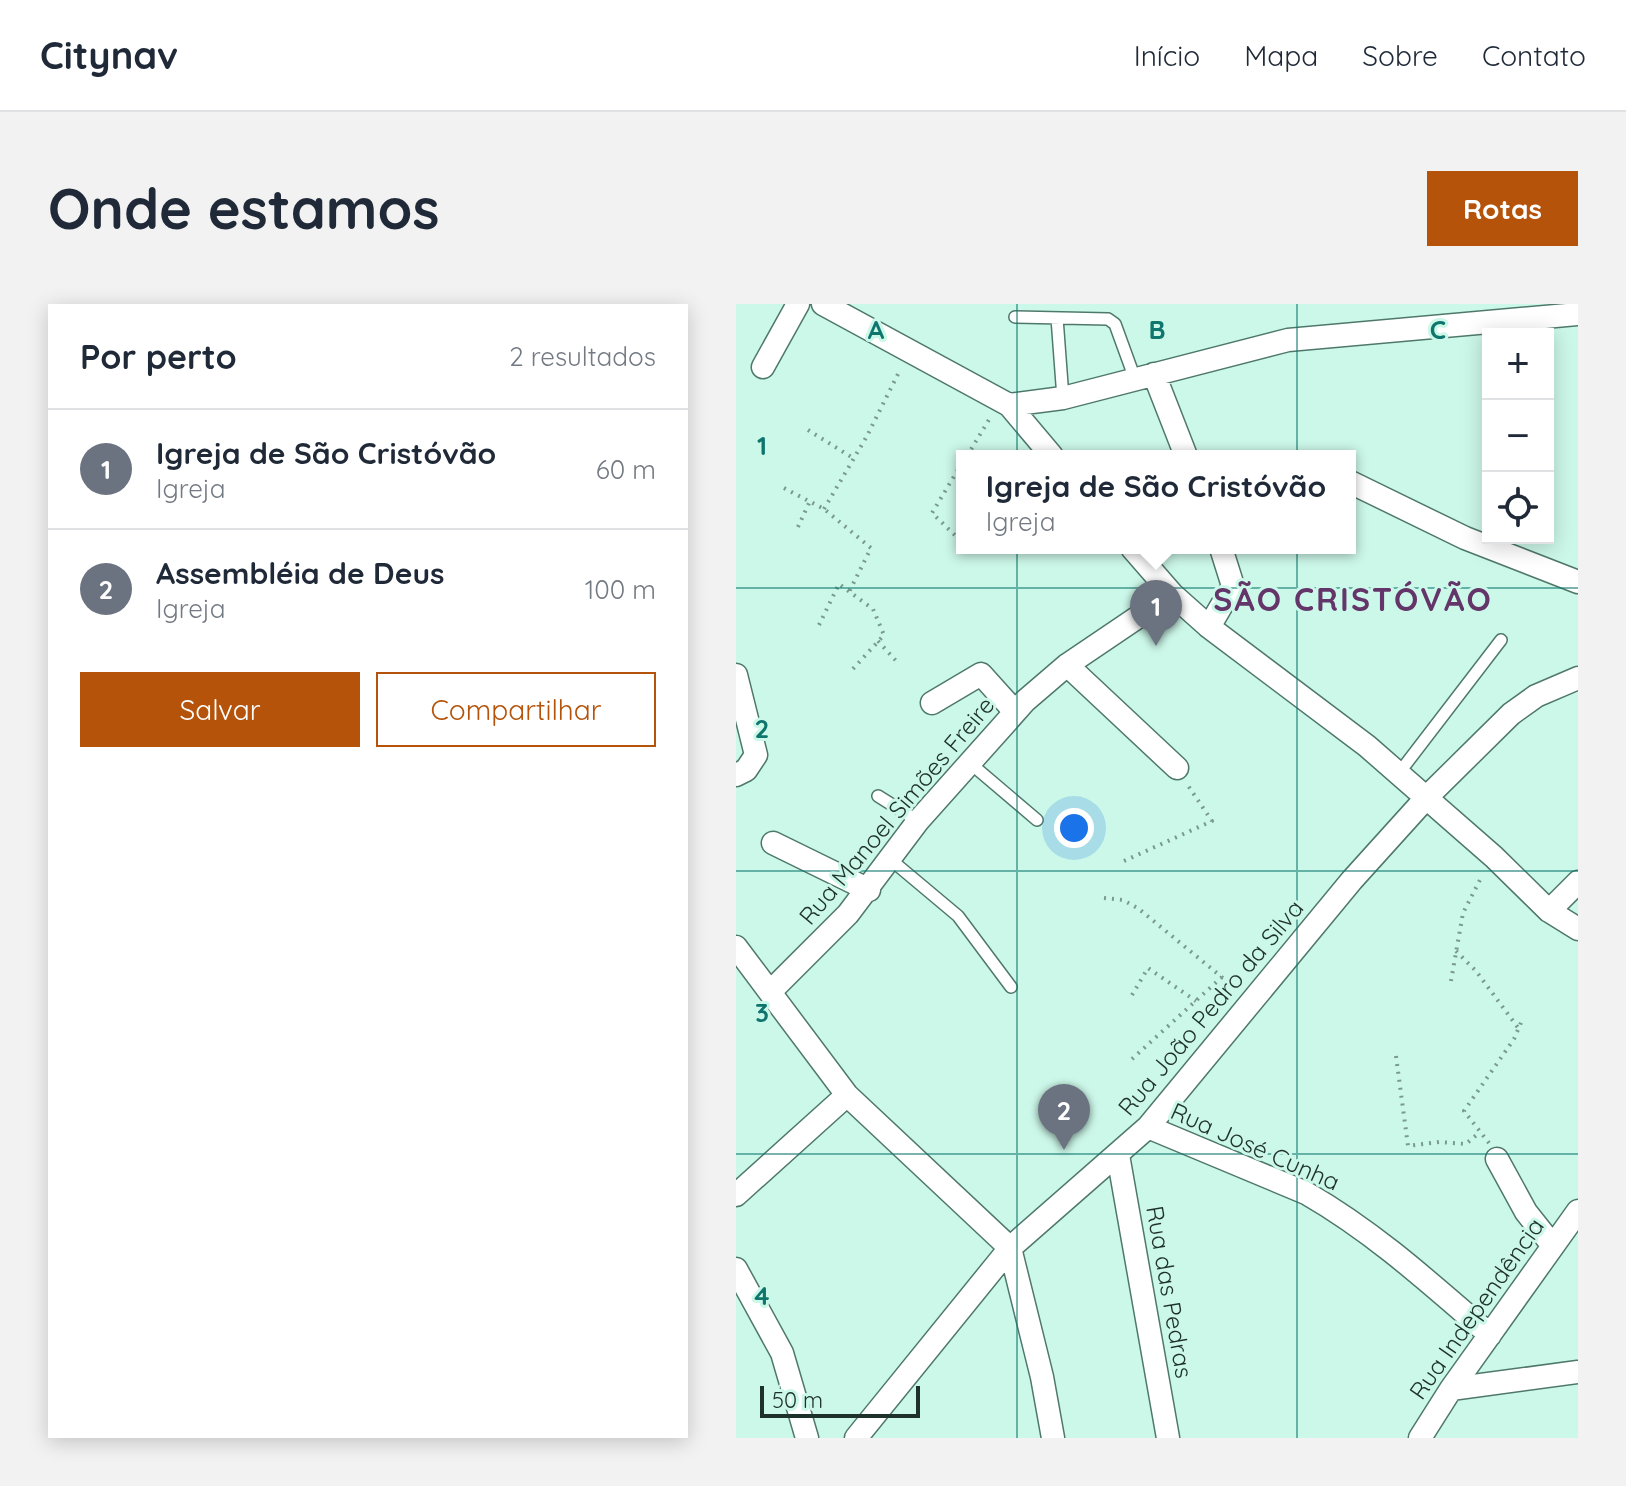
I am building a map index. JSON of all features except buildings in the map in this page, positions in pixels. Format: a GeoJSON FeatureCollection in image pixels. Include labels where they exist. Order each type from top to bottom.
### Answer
{"type":"FeatureCollection","features":[{"type":"Feature","properties":{"kind":"street"},"geometry":{"type":"LineString","coordinates":[[763,367],[798,304]]}},
{"type":"Feature","properties":{"kind":"street"},"geometry":{"type":"LineString","coordinates":[[823,304],[1004,404],[1046,450]]}},
{"type":"Feature","properties":{"kind":"street"},"geometry":{"type":"LineString","coordinates":[[1004,404],[1063,398],[1288,340],[1530,311],[1578,314]]}},
{"type":"Feature","properties":{"kind":"street"},"geometry":{"type":"LineString","coordinates":[[1145,376],[1183,450]]}},
{"type":"Feature","properties":{"kind":"street"},"geometry":{"type":"LineString","coordinates":[[1356,485],[1454,533],[1578,582]]}},
{"type":"Feature","properties":{"kind":"street"},"geometry":{"type":"LineString","coordinates":[[1137,554],[1172,594],[1209,627],[1399,773],[1494,857],[1549,911],[1578,929]]}},
{"type":"Feature","properties":{"kind":"street"},"geometry":{"type":"LineString","coordinates":[[1209,627],[1233,586],[1223,554]]}},
{"type":"Feature","properties":{"kind":"street","name":"Rua Manoel Simões Freire"},"geometry":{"type":"LineString","coordinates":[[770,992],[869,890],[918,821],[1015,712],[1067,665],[1172,594]]}},
{"type":"Feature","properties":{"kind":"street"},"geometry":{"type":"LineString","coordinates":[[1067,665],[1177,768]]}},
{"type":"Feature","properties":{"kind":"street"},"geometry":{"type":"LineString","coordinates":[[932,703],[981,674],[1015,712]]}},
{"type":"Feature","properties":{"kind":"street"},"geometry":{"type":"LineString","coordinates":[[736,675],[756,755],[746,770],[736,775]]}},
{"type":"Feature","properties":{"kind":"street"},"geometry":{"type":"LineString","coordinates":[[1427,797],[1511,714],[1536,696],[1578,678]]}},
{"type":"Feature","properties":{"kind":"street","name":"Rua João Pedro da Silva"},"geometry":{"type":"LineString","coordinates":[[856,1438],[1010,1248],[1148,1127],[1352,880],[1427,797]]}},
{"type":"Feature","properties":{"kind":"street"},"geometry":{"type":"LineString","coordinates":[[773,843],[869,890]]}},
{"type":"Feature","properties":{"kind":"street"},"geometry":{"type":"LineString","coordinates":[[1549,911],[1578,882]]}},
{"type":"Feature","properties":{"kind":"street"},"geometry":{"type":"LineString","coordinates":[[736,947],[847,1095],[1010,1248],[1042,1377],[1053,1438]]}},
{"type":"Feature","properties":{"kind":"street"},"geometry":{"type":"LineString","coordinates":[[736,1195],[847,1095]]}},
{"type":"Feature","properties":{"kind":"street","name":"Rua José Cunha"},"geometry":{"type":"LineString","coordinates":[[1148,1127],[1330,1206],[1376,1238],[1490,1335]]}},
{"type":"Feature","properties":{"kind":"street","name":"Rua das Pedras"},"geometry":{"type":"LineString","coordinates":[[1118,1155],[1168,1438]]}},
{"type":"Feature","properties":{"kind":"street"},"geometry":{"type":"LineString","coordinates":[[1497,1159],[1520,1203],[1553,1246]]}},
{"type":"Feature","properties":{"kind":"street","name":"Rua Independência"},"geometry":{"type":"LineString","coordinates":[[1420,1438],[1451,1389],[1578,1211]]}},
{"type":"Feature","properties":{"kind":"street"},"geometry":{"type":"LineString","coordinates":[[736,1269],[782,1353],[807,1438]]}},
{"type":"Feature","properties":{"kind":"street"},"geometry":{"type":"LineString","coordinates":[[1451,1389],[1578,1372]]}},
{"type":"Feature","properties":{"kind":"lane"},"geometry":{"type":"LineString","coordinates":[[1015,317],[1112,321],[1145,376]]}},
{"type":"Feature","properties":{"kind":"lane"},"geometry":{"type":"LineString","coordinates":[[1057,318],[1063,398]]}},
{"type":"Feature","properties":{"kind":"lane"},"geometry":{"type":"LineString","coordinates":[[1399,773],[1501,640]]}},
{"type":"Feature","properties":{"kind":"lane"},"geometry":{"type":"LineString","coordinates":[[970,763],[1037,820]]}},
{"type":"Feature","properties":{"kind":"lane"},"geometry":{"type":"LineString","coordinates":[[878,796],[918,821]]}},
{"type":"Feature","properties":{"kind":"lane"},"geometry":{"type":"LineString","coordinates":[[890,859],[958,916],[1011,987]]}},
{"type":"Feature","properties":{"kind":"path"},"geometry":{"type":"LineString","coordinates":[[824,509],[854,459],[910,350]]}},
{"type":"Feature","properties":{"kind":"path"},"geometry":{"type":"LineString","coordinates":[[971,450],[1004,404]]}},
{"type":"Feature","properties":{"kind":"path"},"geometry":{"type":"LineString","coordinates":[[808,430],[854,459]]}},
{"type":"Feature","properties":{"kind":"path"},"geometry":{"type":"LineString","coordinates":[[956,473],[932,513],[956,536]]}},
{"type":"Feature","properties":{"kind":"path"},"geometry":{"type":"LineString","coordinates":[[784,488],[824,509],[871,548],[849,592]]}},
{"type":"Feature","properties":{"kind":"path"},"geometry":{"type":"LineString","coordinates":[[798,527],[810,501]]}},
{"type":"Feature","properties":{"kind":"path"},"geometry":{"type":"LineString","coordinates":[[819,625],[839,584],[873,609],[884,635],[852,670]]}},
{"type":"Feature","properties":{"kind":"path"},"geometry":{"type":"LineString","coordinates":[[878,641],[899,664]]}},
{"type":"Feature","properties":{"kind":"path"},"geometry":{"type":"LineString","coordinates":[[1124,861],[1212,821],[1177,768]]}},
{"type":"Feature","properties":{"kind":"path"},"geometry":{"type":"LineString","coordinates":[[1451,981],[1467,899],[1494,857]]}},
{"type":"Feature","properties":{"kind":"path"},"geometry":{"type":"LineString","coordinates":[[1104,898],[1123,900],[1139,909],[1253,1002]]}},
{"type":"Feature","properties":{"kind":"path"},"geometry":{"type":"LineString","coordinates":[[1456,951],[1476,971],[1519,1029]]}},
{"type":"Feature","properties":{"kind":"path"},"geometry":{"type":"LineString","coordinates":[[1132,995],[1148,968],[1196,1001]]}},
{"type":"Feature","properties":{"kind":"path"},"geometry":{"type":"LineString","coordinates":[[1132,1059],[1222,977]]}},
{"type":"Feature","properties":{"kind":"path"},"geometry":{"type":"LineString","coordinates":[[1497,1159],[1464,1111],[1519,1029],[1523,1018]]}},
{"type":"Feature","properties":{"kind":"path"},"geometry":{"type":"LineString","coordinates":[[1396,1056],[1408,1146],[1439,1142],[1466,1144],[1480,1132]]}},
{"type":"Feature","properties":{"kind":"place","name":"Igreja de São Cristóvão"},"geometry":{"type":"Point","coordinates":[1156,646]}},
{"type":"Feature","properties":{"kind":"place","name":"Assembléia de Deus"},"geometry":{"type":"Point","coordinates":[1064,1150]}},
{"type":"Feature","properties":{"kind":"district","name":"SÃO CRISTÓVÃO"},"geometry":{"type":"Point","coordinates":[1353,600]}}]}
